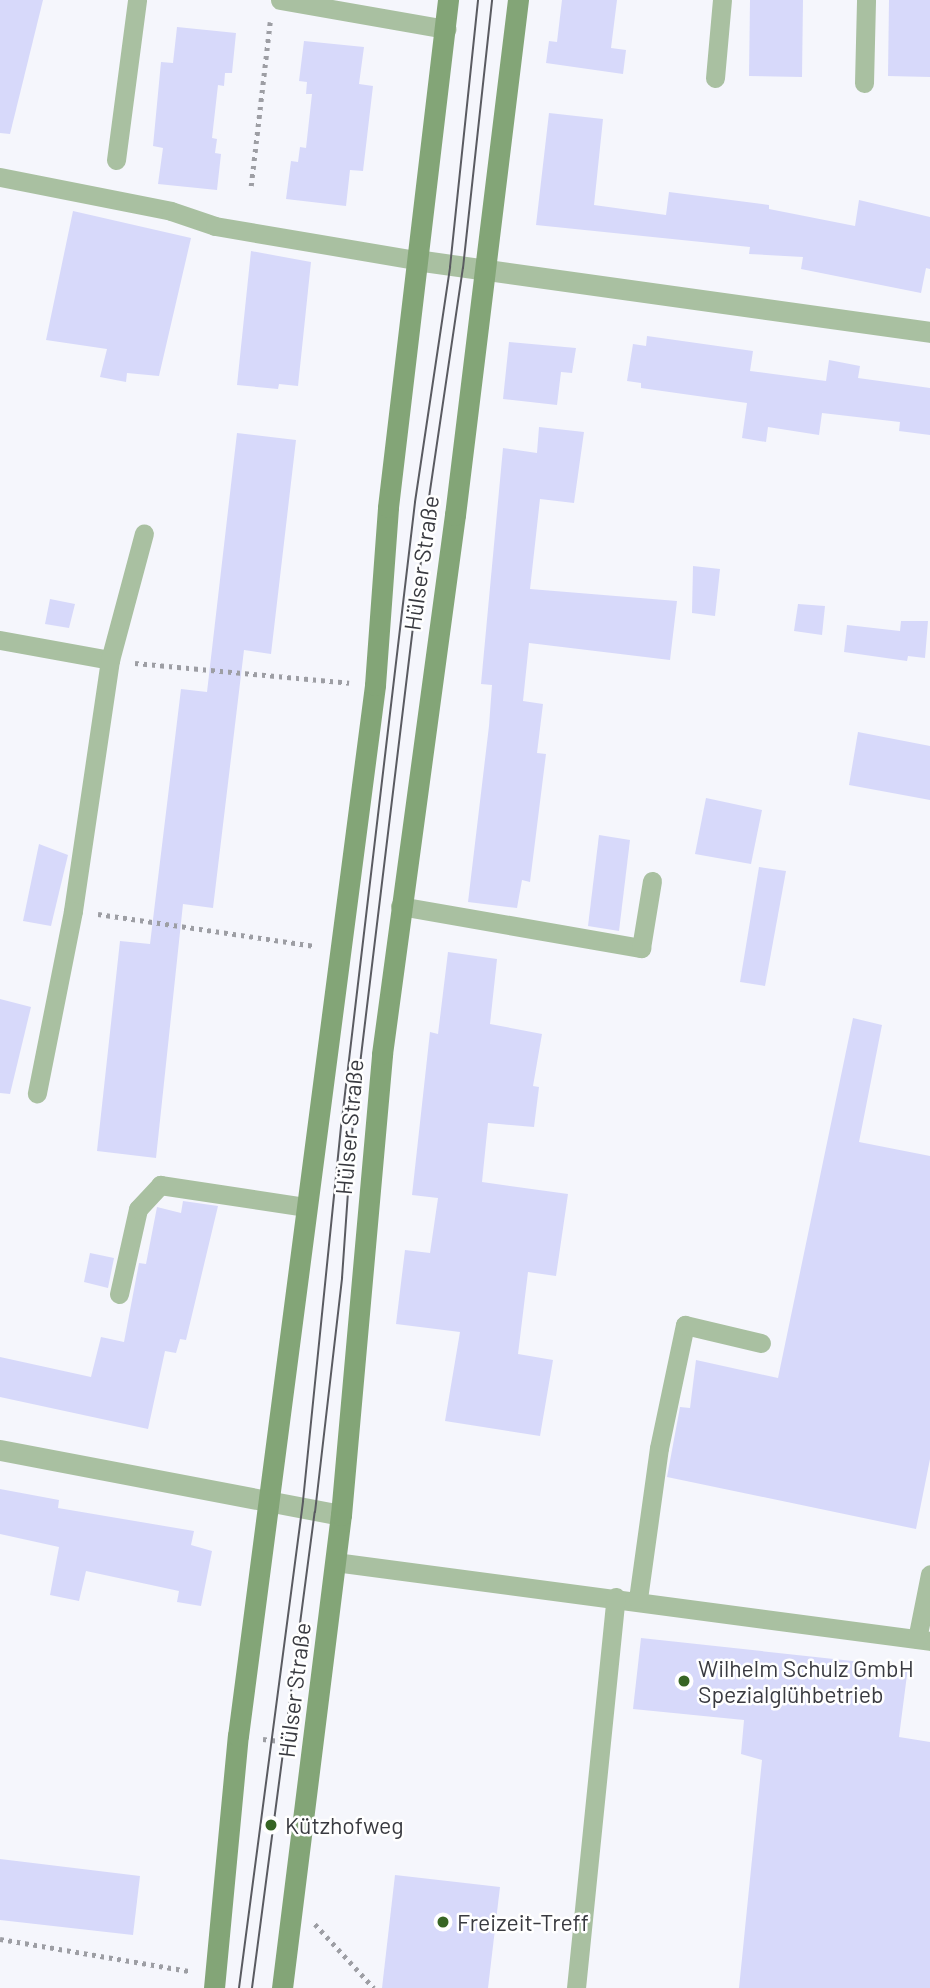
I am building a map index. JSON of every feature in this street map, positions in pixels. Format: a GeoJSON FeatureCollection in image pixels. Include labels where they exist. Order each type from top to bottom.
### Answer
{"type":"FeatureCollection","features":[{"type":"Feature","properties":{"kind":"street","name":"Hülser Straße"},"geometry":{"type":"LineString","coordinates":[[214,1982],[238,1736],[374,685],[387,507],[449,0]]}},
{"type":"Feature","properties":{"kind":"street","name":"Hülser Straße"},"geometry":{"type":"LineString","coordinates":[[282,1988],[341,1516],[382,1054],[518,0]]}},
{"type":"Feature","properties":{"kind":"street"},"geometry":{"type":"LineString","coordinates":[[416,260],[484,272],[930,332]]}},
{"type":"Feature","properties":{"kind":"street"},"geometry":{"type":"LineString","coordinates":[[0,1450],[341,1516]]}},
{"type":"Feature","properties":{"kind":"lane"},"geometry":{"type":"LineString","coordinates":[[116,160],[137,0]]}},
{"type":"Feature","properties":{"kind":"lane"},"geometry":{"type":"LineString","coordinates":[[715,78],[722,0]]}},
{"type":"Feature","properties":{"kind":"lane"},"geometry":{"type":"LineString","coordinates":[[864,83],[866,0]]}},
{"type":"Feature","properties":{"kind":"lane"},"geometry":{"type":"LineString","coordinates":[[275,7],[446,29]]}},
{"type":"Feature","properties":{"kind":"lane"},"geometry":{"type":"LineString","coordinates":[[0,177],[171,211],[215,226],[416,260]]}},
{"type":"Feature","properties":{"kind":"lane"},"geometry":{"type":"LineString","coordinates":[[37,1093],[73,911],[110,660],[144,533]]}},
{"type":"Feature","properties":{"kind":"lane"},"geometry":{"type":"LineString","coordinates":[[0,640],[110,660]]}},
{"type":"Feature","properties":{"kind":"lane"},"geometry":{"type":"LineString","coordinates":[[400,906],[641,948],[652,881]]}},
{"type":"Feature","properties":{"kind":"lane","name":"Hülser Straße"},"geometry":{"type":"LineString","coordinates":[[119,1294],[138,1209],[160,1185],[306,1207]]}},
{"type":"Feature","properties":{"kind":"lane"},"geometry":{"type":"LineString","coordinates":[[638,1599],[659,1448],[685,1325],[761,1343]]}},
{"type":"Feature","properties":{"kind":"lane"},"geometry":{"type":"LineString","coordinates":[[335,1562],[638,1599],[923,1640],[930,1574]]}},
{"type":"Feature","properties":{"kind":"lane"},"geometry":{"type":"LineString","coordinates":[[576,1988],[616,1597]]}},
{"type":"Feature","properties":{"kind":"path"},"geometry":{"type":"LineString","coordinates":[[251,186],[275,7]]}},
{"type":"Feature","properties":{"kind":"path"},"geometry":{"type":"LineString","coordinates":[[110,660],[374,685]]}},
{"type":"Feature","properties":{"kind":"path"},"geometry":{"type":"LineString","coordinates":[[73,911],[341,950]]}},
{"type":"Feature","properties":{"kind":"path"},"geometry":{"type":"LineString","coordinates":[[238,1736],[314,1748]]}},
{"type":"Feature","properties":{"kind":"path"},"geometry":{"type":"LineString","coordinates":[[321,1929],[374,1988]]}},
{"type":"Feature","properties":{"kind":"path"},"geometry":{"type":"LineString","coordinates":[[0,1939],[214,1982]]}},
{"type":"Feature","properties":{"kind":"building"},"geometry":{"type":"Polygon","coordinates":[[[0,0],[43,0],[10,134],[0,133],[0,0]]]}},
{"type":"Feature","properties":{"kind":"building"},"geometry":{"type":"Polygon","coordinates":[[[562,0],[617,0],[611,48],[626,50],[623,74],[546,63],[549,41],[557,42],[562,0]]]}},
{"type":"Feature","properties":{"kind":"building"},"geometry":{"type":"Polygon","coordinates":[[[750,0],[803,0],[802,77],[749,76],[750,0]]]}},
{"type":"Feature","properties":{"kind":"building"},"geometry":{"type":"Polygon","coordinates":[[[889,0],[930,0],[930,77],[888,76],[889,0]]]}},
{"type":"Feature","properties":{"kind":"building"},"geometry":{"type":"Polygon","coordinates":[[[177,27],[236,33],[232,73],[225,73],[224,86],[218,85],[212,138],[217,139],[215,153],[221,154],[217,190],[158,184],[163,148],[153,146],[161,62],[173,63],[177,27]]]}},
{"type":"Feature","properties":{"kind":"building"},"geometry":{"type":"Polygon","coordinates":[[[304,41],[364,47],[359,84],[373,86],[363,171],[350,170],[346,206],[286,199],[291,161],[298,162],[300,147],[306,148],[312,94],[306,94],[307,82],[299,81],[304,41]]]}},
{"type":"Feature","properties":{"kind":"building"},"geometry":{"type":"Polygon","coordinates":[[[549,113],[603,119],[594,205],[666,215],[669,192],[769,205],[769,209],[855,226],[859,200],[930,217],[930,269],[926,268],[921,293],[801,269],[803,257],[749,254],[750,247],[536,225],[549,113]]]}},
{"type":"Feature","properties":{"kind":"building"},"geometry":{"type":"Polygon","coordinates":[[[73,211],[191,238],[159,376],[127,373],[126,382],[100,377],[107,349],[46,340],[73,211]]]}},
{"type":"Feature","properties":{"kind":"building"},"geometry":{"type":"Polygon","coordinates":[[[251,251],[311,262],[298,386],[279,384],[278,389],[237,385],[251,251]]]}},
{"type":"Feature","properties":{"kind":"building"},"geometry":{"type":"Polygon","coordinates":[[[647,336],[753,351],[750,371],[826,381],[829,360],[860,366],[858,378],[930,388],[930,435],[899,431],[900,422],[822,413],[819,435],[768,427],[766,442],[742,438],[747,403],[641,388],[641,383],[627,381],[633,344],[646,346],[647,336]]]}},
{"type":"Feature","properties":{"kind":"building"},"geometry":{"type":"Polygon","coordinates":[[[509,342],[576,348],[572,373],[561,372],[557,405],[503,399],[509,342]]]}},
{"type":"Feature","properties":{"kind":"building"},"geometry":{"type":"Polygon","coordinates":[[[539,427],[584,432],[574,503],[540,499],[530,589],[677,601],[670,660],[529,643],[523,701],[543,704],[537,753],[546,754],[530,882],[522,880],[517,908],[468,902],[489,726],[492,685],[481,684],[503,448],[537,453],[539,427]]]}},
{"type":"Feature","properties":{"kind":"building"},"geometry":{"type":"Polygon","coordinates":[[[237,433],[296,440],[271,654],[244,650],[213,908],[183,904],[156,1158],[97,1151],[120,941],[150,944],[181,689],[207,692],[237,433]]]}},
{"type":"Feature","properties":{"kind":"building"},"geometry":{"type":"Polygon","coordinates":[[[693,566],[720,569],[715,616],[692,613],[693,566]]]}},
{"type":"Feature","properties":{"kind":"building"},"geometry":{"type":"Polygon","coordinates":[[[50,599],[75,604],[69,628],[45,624],[50,599]]]}},
{"type":"Feature","properties":{"kind":"building"},"geometry":{"type":"Polygon","coordinates":[[[798,604],[825,606],[822,635],[794,631],[798,604]]]}},
{"type":"Feature","properties":{"kind":"building"},"geometry":{"type":"Polygon","coordinates":[[[901,621],[928,621],[925,658],[908,656],[907,661],[844,652],[847,625],[900,631],[901,621]]]}},
{"type":"Feature","properties":{"kind":"building"},"geometry":{"type":"Polygon","coordinates":[[[858,732],[930,746],[930,800],[849,785],[858,732]]]}},
{"type":"Feature","properties":{"kind":"building"},"geometry":{"type":"Polygon","coordinates":[[[706,798],[762,810],[751,864],[695,854],[706,798]]]}},
{"type":"Feature","properties":{"kind":"building"},"geometry":{"type":"Polygon","coordinates":[[[599,835],[630,840],[619,931],[588,926],[599,835]]]}},
{"type":"Feature","properties":{"kind":"building"},"geometry":{"type":"Polygon","coordinates":[[[39,844],[68,855],[51,926],[23,921],[39,844]]]}},
{"type":"Feature","properties":{"kind":"building"},"geometry":{"type":"Polygon","coordinates":[[[759,867],[786,871],[765,986],[740,982],[759,867]]]}},
{"type":"Feature","properties":{"kind":"building"},"geometry":{"type":"Polygon","coordinates":[[[448,952],[497,959],[490,1024],[542,1034],[533,1086],[539,1087],[534,1127],[488,1123],[482,1182],[568,1194],[556,1276],[528,1272],[518,1354],[553,1360],[540,1436],[445,1421],[460,1332],[396,1324],[405,1250],[430,1253],[438,1198],[412,1195],[430,1032],[438,1034],[448,952]]]}},
{"type":"Feature","properties":{"kind":"building"},"geometry":{"type":"Polygon","coordinates":[[[0,999],[31,1007],[10,1094],[0,1093],[0,999]]]}},
{"type":"Feature","properties":{"kind":"building"},"geometry":{"type":"Polygon","coordinates":[[[853,1018],[882,1025],[859,1142],[930,1156],[930,1459],[916,1529],[667,1477],[680,1407],[690,1408],[696,1360],[778,1378],[853,1018]]]}},
{"type":"Feature","properties":{"kind":"building"},"geometry":{"type":"Polygon","coordinates":[[[183,1201],[218,1206],[186,1340],[180,1339],[176,1353],[165,1351],[148,1429],[0,1397],[0,1357],[91,1377],[101,1337],[124,1342],[139,1263],[146,1264],[157,1207],[181,1213],[183,1201]]]}},
{"type":"Feature","properties":{"kind":"building"},"geometry":{"type":"Polygon","coordinates":[[[90,1253],[114,1258],[108,1288],[84,1282],[90,1253]]]}},
{"type":"Feature","properties":{"kind":"building"},"geometry":{"type":"Polygon","coordinates":[[[0,1489],[59,1500],[58,1508],[194,1531],[191,1545],[212,1551],[201,1606],[177,1602],[179,1591],[86,1571],[79,1601],[50,1595],[59,1547],[0,1534],[0,1489]]]}},
{"type":"Feature","properties":{"kind":"building"},"geometry":{"type":"Polygon","coordinates":[[[641,1638],[908,1667],[899,1737],[930,1742],[930,1988],[739,1988],[762,1760],[741,1754],[744,1720],[633,1709],[641,1638]]]}},
{"type":"Feature","properties":{"kind":"building"},"geometry":{"type":"Polygon","coordinates":[[[0,1859],[140,1876],[133,1935],[0,1920],[0,1859]]]}},
{"type":"Feature","properties":{"kind":"building","name":"Freizeit-Treff"},"geometry":{"type":"Polygon","coordinates":[[[395,1875],[500,1887],[488,1988],[382,1988],[395,1875]]]}},
{"type":"Feature","properties":{"kind":"tram line"},"geometry":{"type":"LineString","coordinates":[[239,1988],[303,1501],[342,1119],[415,502],[450,267],[478,0]]}},
{"type":"Feature","properties":{"kind":"tram line"},"geometry":{"type":"LineString","coordinates":[[252,1988],[315,1512],[342,1278],[353,1122],[427,511],[463,268],[492,0]]}},
{"type":"Feature","properties":{"kind":"place","name":"Wilhelm Schulz GmbH Spezialglühbetrieb"},"geometry":{"type":"Point","coordinates":[684,1681]}},
{"type":"Feature","properties":{"kind":"place","name":"Kützhofweg"},"geometry":{"type":"Point","coordinates":[271,1825]}},
{"type":"Feature","properties":{"kind":"place","name":"Freizeit-Treff"},"geometry":{"type":"Point","coordinates":[443,1922]}}]}
